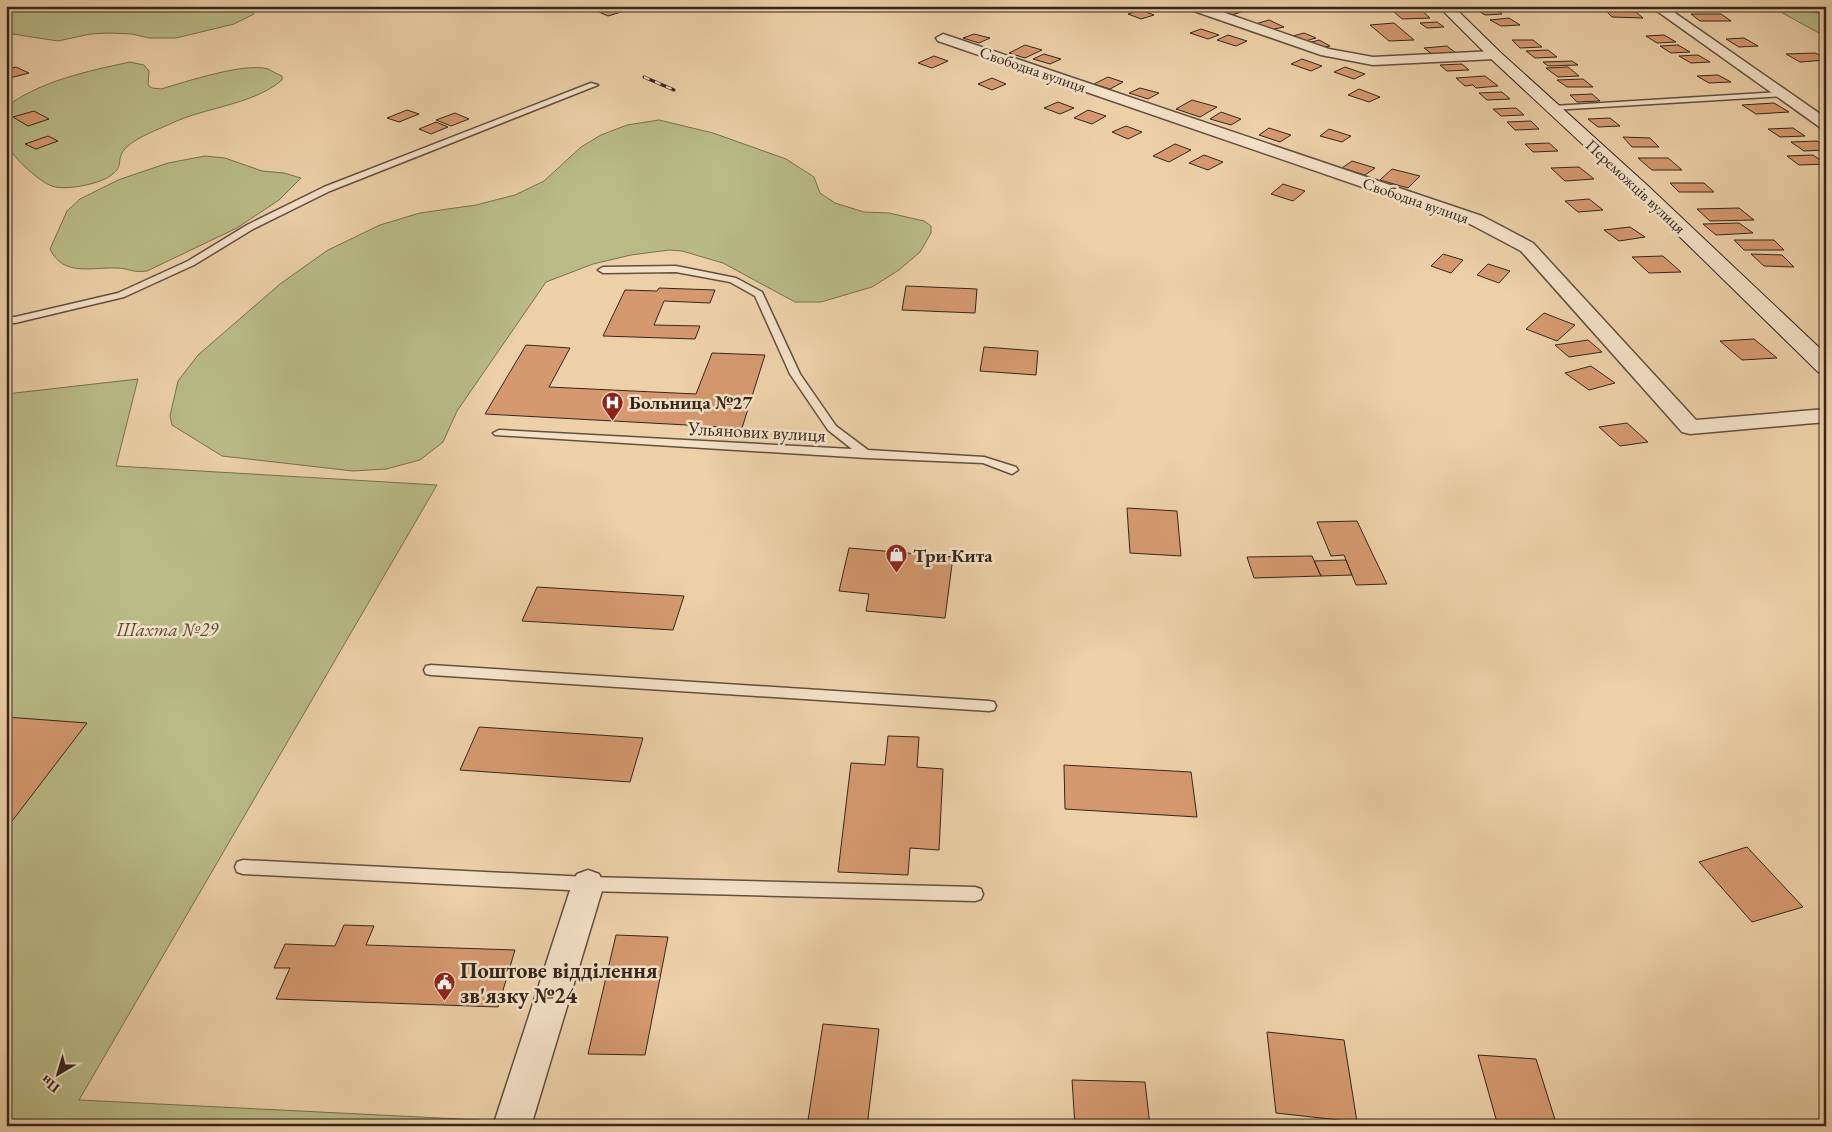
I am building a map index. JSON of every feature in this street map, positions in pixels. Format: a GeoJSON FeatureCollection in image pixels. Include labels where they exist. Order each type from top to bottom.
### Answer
{"type":"FeatureCollection","features":[{"type":"Feature","properties":{"kind":"main road","name":"Переможців вулиця"},"geometry":{"type":"LineString","coordinates":[[1445,6],[1826,367]]}},
{"type":"Feature","properties":{"kind":"street"},"geometry":{"type":"LineString","coordinates":[[1192,6],[1326,52],[1373,61],[1495,55]]}},
{"type":"Feature","properties":{"kind":"street"},"geometry":{"type":"LineString","coordinates":[[1656,6],[1826,125]]}},
{"type":"Feature","properties":{"kind":"street","name":"Свободна вулиця"},"geometry":{"type":"LineString","coordinates":[[943,38],[1476,220],[1527,247],[1690,427],[1826,415]]}},
{"type":"Feature","properties":{"kind":"street"},"geometry":{"type":"LineString","coordinates":[[512,1126],[588,884]]}},
{"type":"Feature","properties":{"kind":"lane"},"geometry":{"type":"LineString","coordinates":[[1792,6],[1826,11]]}},
{"type":"Feature","properties":{"kind":"lane"},"geometry":{"type":"LineString","coordinates":[[6,320],[15,320],[121,295],[191,263],[250,227],[327,189],[594,85]]}},
{"type":"Feature","properties":{"kind":"lane"},"geometry":{"type":"LineString","coordinates":[[1553,108],[1780,94]]}},
{"type":"Feature","properties":{"kind":"lane"},"geometry":{"type":"LineString","coordinates":[[603,270],[676,269],[732,280],[759,294],[794,374],[832,428],[867,455]]}},
{"type":"Feature","properties":{"kind":"lane","name":"Ульянових вулиця"},"geometry":{"type":"LineString","coordinates":[[499,433],[867,455],[984,460],[1012,470]]}},
{"type":"Feature","properties":{"kind":"lane"},"geometry":{"type":"LineString","coordinates":[[431,670],[989,706]]}},
{"type":"Feature","properties":{"kind":"lane"},"geometry":{"type":"LineString","coordinates":[[243,867],[588,884],[975,894]]}},
{"type":"Feature","properties":{"kind":"green space"},"geometry":{"type":"Polygon","coordinates":[[[6,6],[248,6],[254,14],[234,24],[176,38],[149,38],[132,34],[109,33],[90,34],[58,41],[6,33],[6,6]]]}},
{"type":"Feature","properties":{"kind":"green space"},"geometry":{"type":"Polygon","coordinates":[[[1770,6],[1826,6],[1826,37],[1770,6]]]}},
{"type":"Feature","properties":{"kind":"green space"},"geometry":{"type":"Polygon","coordinates":[[[130,62],[144,65],[149,71],[148,85],[152,88],[161,89],[230,70],[245,68],[268,69],[282,76],[282,80],[257,95],[184,118],[144,136],[126,148],[114,173],[105,179],[90,184],[65,188],[52,186],[18,160],[6,142],[6,107],[34,90],[65,78],[130,62]]]}},
{"type":"Feature","properties":{"kind":"green space"},"geometry":{"type":"Polygon","coordinates":[[[659,120],[713,133],[786,159],[814,177],[820,193],[835,203],[864,212],[889,213],[924,221],[931,226],[931,233],[920,252],[899,270],[872,287],[821,302],[795,302],[723,263],[682,251],[669,250],[631,255],[593,264],[546,282],[457,411],[443,442],[420,460],[386,469],[353,471],[222,456],[172,425],[170,416],[178,381],[198,355],[280,284],[328,250],[380,225],[420,213],[476,205],[515,195],[544,181],[581,147],[601,135],[627,125],[659,120]]]}},
{"type":"Feature","properties":{"kind":"green space"},"geometry":{"type":"Polygon","coordinates":[[[205,156],[225,158],[262,171],[284,173],[301,178],[279,200],[237,228],[147,271],[116,268],[79,269],[70,267],[62,264],[50,249],[67,211],[80,199],[118,180],[168,163],[205,156]]]}},
{"type":"Feature","properties":{"kind":"green space","name":"Шахта №29"},"geometry":{"type":"Polygon","coordinates":[[[138,379],[116,466],[437,485],[79,1100],[480,1120],[479,1126],[6,1126],[6,394],[138,379]]]}},
{"type":"Feature","properties":{"kind":"building"},"geometry":{"type":"Polygon","coordinates":[[[1230,6],[1244,11],[1229,16],[1214,11],[1230,6]]]}},
{"type":"Feature","properties":{"kind":"building"},"geometry":{"type":"Polygon","coordinates":[[[609,7],[621,12],[608,16],[597,11],[609,7]]]}},
{"type":"Feature","properties":{"kind":"building"},"geometry":{"type":"Polygon","coordinates":[[[1494,8],[1502,14],[1485,15],[1476,9],[1494,8]]]}},
{"type":"Feature","properties":{"kind":"building"},"geometry":{"type":"Polygon","coordinates":[[[1141,10],[1154,15],[1141,19],[1128,14],[1141,10]]]}},
{"type":"Feature","properties":{"kind":"building"},"geometry":{"type":"Polygon","coordinates":[[[1421,10],[1430,18],[1402,19],[1393,11],[1421,10]]]}},
{"type":"Feature","properties":{"kind":"building"},"geometry":{"type":"Polygon","coordinates":[[[1606,11],[1636,12],[1643,18],[1612,17],[1606,11]]]}},
{"type":"Feature","properties":{"kind":"building"},"geometry":{"type":"Polygon","coordinates":[[[1691,14],[1721,14],[1731,21],[1700,21],[1691,14]]]}},
{"type":"Feature","properties":{"kind":"building"},"geometry":{"type":"Polygon","coordinates":[[[1509,18],[1520,25],[1501,26],[1490,20],[1509,18]]]}},
{"type":"Feature","properties":{"kind":"building"},"geometry":{"type":"Polygon","coordinates":[[[1269,20],[1284,27],[1269,30],[1255,24],[1269,20]]]}},
{"type":"Feature","properties":{"kind":"building"},"geometry":{"type":"Polygon","coordinates":[[[1437,22],[1444,27],[1427,28],[1420,23],[1437,22]]]}},
{"type":"Feature","properties":{"kind":"building"},"geometry":{"type":"Polygon","coordinates":[[[1394,23],[1414,40],[1389,41],[1370,25],[1394,23]]]}},
{"type":"Feature","properties":{"kind":"building"},"geometry":{"type":"Polygon","coordinates":[[[1201,29],[1219,35],[1208,39],[1190,33],[1201,29]]]}},
{"type":"Feature","properties":{"kind":"building"},"geometry":{"type":"Polygon","coordinates":[[[1304,33],[1316,38],[1302,42],[1289,37],[1304,33]]]}},
{"type":"Feature","properties":{"kind":"building"},"geometry":{"type":"Polygon","coordinates":[[[974,34],[990,38],[979,43],[963,38],[974,34]]]}},
{"type":"Feature","properties":{"kind":"building"},"geometry":{"type":"Polygon","coordinates":[[[1228,35],[1247,41],[1236,46],[1217,40],[1228,35]]]}},
{"type":"Feature","properties":{"kind":"building"},"geometry":{"type":"Polygon","coordinates":[[[1664,35],[1676,42],[1657,43],[1646,36],[1664,35]]]}},
{"type":"Feature","properties":{"kind":"building"},"geometry":{"type":"Polygon","coordinates":[[[1744,38],[1758,46],[1739,47],[1726,39],[1744,38]]]}},
{"type":"Feature","properties":{"kind":"building"},"geometry":{"type":"Polygon","coordinates":[[[1319,40],[1330,46],[1320,48],[1308,43],[1319,40]]]}},
{"type":"Feature","properties":{"kind":"building"},"geometry":{"type":"Polygon","coordinates":[[[1512,40],[1533,40],[1542,47],[1520,48],[1512,40]]]}},
{"type":"Feature","properties":{"kind":"building"},"geometry":{"type":"Polygon","coordinates":[[[1025,45],[1042,50],[1025,58],[1009,53],[1025,45]]]}},
{"type":"Feature","properties":{"kind":"building"},"geometry":{"type":"Polygon","coordinates":[[[1678,45],[1690,52],[1671,53],[1660,46],[1678,45]]]}},
{"type":"Feature","properties":{"kind":"building"},"geometry":{"type":"Polygon","coordinates":[[[1447,46],[1456,53],[1433,55],[1424,48],[1447,46]]]}},
{"type":"Feature","properties":{"kind":"building"},"geometry":{"type":"Polygon","coordinates":[[[1548,50],[1557,57],[1535,58],[1526,51],[1548,50]]]}},
{"type":"Feature","properties":{"kind":"building"},"geometry":{"type":"Polygon","coordinates":[[[1815,53],[1826,58],[1826,60],[1800,62],[1786,54],[1815,53]]]}},
{"type":"Feature","properties":{"kind":"building"},"geometry":{"type":"Polygon","coordinates":[[[1044,54],[1061,59],[1050,64],[1033,59],[1044,54]]]}},
{"type":"Feature","properties":{"kind":"building"},"geometry":{"type":"Polygon","coordinates":[[[1698,55],[1710,62],[1691,63],[1679,56],[1698,55]]]}},
{"type":"Feature","properties":{"kind":"building"},"geometry":{"type":"Polygon","coordinates":[[[934,56],[948,61],[932,68],[918,63],[934,56]]]}},
{"type":"Feature","properties":{"kind":"building"},"geometry":{"type":"Polygon","coordinates":[[[1302,59],[1322,66],[1311,71],[1291,64],[1302,59]]]}},
{"type":"Feature","properties":{"kind":"building"},"geometry":{"type":"Polygon","coordinates":[[[1572,61],[1578,65],[1548,66],[1543,62],[1572,61]]]}},
{"type":"Feature","properties":{"kind":"building"},"geometry":{"type":"Polygon","coordinates":[[[1462,64],[1469,70],[1447,71],[1440,65],[1462,64]]]}},
{"type":"Feature","properties":{"kind":"building"},"geometry":{"type":"Polygon","coordinates":[[[16,67],[29,73],[6,79],[6,69],[16,67]]]}},
{"type":"Feature","properties":{"kind":"building"},"geometry":{"type":"Polygon","coordinates":[[[1345,67],[1365,74],[1354,79],[1334,72],[1345,67]]]}},
{"type":"Feature","properties":{"kind":"building"},"geometry":{"type":"Polygon","coordinates":[[[1568,67],[1579,76],[1558,77],[1546,68],[1568,67]]]}},
{"type":"Feature","properties":{"kind":"building"},"geometry":{"type":"Polygon","coordinates":[[[1718,75],[1731,82],[1709,83],[1697,76],[1718,75]]]}},
{"type":"Feature","properties":{"kind":"building"},"geometry":{"type":"Polygon","coordinates":[[[1485,76],[1498,86],[1476,88],[1473,85],[1465,86],[1456,78],[1485,76]]]}},
{"type":"Feature","properties":{"kind":"building"},"geometry":{"type":"Polygon","coordinates":[[[1108,77],[1123,82],[1110,89],[1094,84],[1108,77]]]}},
{"type":"Feature","properties":{"kind":"building"},"geometry":{"type":"Polygon","coordinates":[[[992,78],[1006,84],[992,90],[978,84],[992,78]]]}},
{"type":"Feature","properties":{"kind":"building"},"geometry":{"type":"Polygon","coordinates":[[[1583,79],[1593,87],[1567,87],[1557,80],[1583,79]]]}},
{"type":"Feature","properties":{"kind":"building"},"geometry":{"type":"Polygon","coordinates":[[[1140,88],[1159,93],[1148,99],[1129,93],[1140,88]]]}},
{"type":"Feature","properties":{"kind":"building"},"geometry":{"type":"Polygon","coordinates":[[[1359,89],[1380,97],[1369,102],[1348,95],[1359,89]]]}},
{"type":"Feature","properties":{"kind":"building"},"geometry":{"type":"Polygon","coordinates":[[[1502,92],[1510,99],[1487,100],[1479,93],[1502,92]]]}},
{"type":"Feature","properties":{"kind":"building"},"geometry":{"type":"Polygon","coordinates":[[[1592,94],[1600,101],[1577,102],[1570,95],[1592,94]]]}},
{"type":"Feature","properties":{"kind":"building"},"geometry":{"type":"Polygon","coordinates":[[[1192,100],[1217,107],[1200,117],[1176,109],[1192,100]]]}},
{"type":"Feature","properties":{"kind":"building"},"geometry":{"type":"Polygon","coordinates":[[[1058,102],[1074,108],[1060,114],[1044,108],[1058,102]]]}},
{"type":"Feature","properties":{"kind":"building"},"geometry":{"type":"Polygon","coordinates":[[[1774,103],[1789,112],[1756,114],[1742,105],[1774,103]]]}},
{"type":"Feature","properties":{"kind":"building"},"geometry":{"type":"Polygon","coordinates":[[[1516,108],[1524,115],[1501,116],[1493,109],[1516,108]]]}},
{"type":"Feature","properties":{"kind":"building"},"geometry":{"type":"Polygon","coordinates":[[[407,110],[419,114],[399,122],[387,118],[407,110]]]}},
{"type":"Feature","properties":{"kind":"building"},"geometry":{"type":"Polygon","coordinates":[[[1088,110],[1106,116],[1092,124],[1074,118],[1088,110]]]}},
{"type":"Feature","properties":{"kind":"building"},"geometry":{"type":"Polygon","coordinates":[[[34,111],[49,119],[28,126],[13,117],[34,111]]]}},
{"type":"Feature","properties":{"kind":"building"},"geometry":{"type":"Polygon","coordinates":[[[1221,112],[1241,119],[1231,125],[1210,119],[1221,112]]]}},
{"type":"Feature","properties":{"kind":"building"},"geometry":{"type":"Polygon","coordinates":[[[455,113],[469,119],[451,126],[436,120],[455,113]]]}},
{"type":"Feature","properties":{"kind":"building"},"geometry":{"type":"Polygon","coordinates":[[[1610,118],[1620,126],[1598,127],[1588,119],[1610,118]]]}},
{"type":"Feature","properties":{"kind":"building"},"geometry":{"type":"Polygon","coordinates":[[[1531,121],[1539,129],[1515,130],[1507,122],[1531,121]]]}},
{"type":"Feature","properties":{"kind":"building"},"geometry":{"type":"Polygon","coordinates":[[[436,122],[448,127],[431,134],[419,129],[436,122]]]}},
{"type":"Feature","properties":{"kind":"building"},"geometry":{"type":"Polygon","coordinates":[[[1126,126],[1142,132],[1128,139],[1112,132],[1126,126]]]}},
{"type":"Feature","properties":{"kind":"building"},"geometry":{"type":"Polygon","coordinates":[[[1269,128],[1291,135],[1280,142],[1259,135],[1269,128]]]}},
{"type":"Feature","properties":{"kind":"building"},"geometry":{"type":"Polygon","coordinates":[[[1793,128],[1805,136],[1780,137],[1768,129],[1793,128]]]}},
{"type":"Feature","properties":{"kind":"building"},"geometry":{"type":"Polygon","coordinates":[[[1329,129],[1351,136],[1342,142],[1320,136],[1329,129]]]}},
{"type":"Feature","properties":{"kind":"building"},"geometry":{"type":"Polygon","coordinates":[[[48,136],[58,141],[36,149],[25,144],[48,136]]]}},
{"type":"Feature","properties":{"kind":"building"},"geometry":{"type":"Polygon","coordinates":[[[1623,137],[1650,138],[1659,147],[1632,147],[1623,137]]]}},
{"type":"Feature","properties":{"kind":"building"},"geometry":{"type":"Polygon","coordinates":[[[1817,141],[1826,147],[1826,150],[1804,151],[1791,142],[1817,141]]]}},
{"type":"Feature","properties":{"kind":"building"},"geometry":{"type":"Polygon","coordinates":[[[1549,143],[1558,151],[1533,152],[1525,144],[1549,143]]]}},
{"type":"Feature","properties":{"kind":"building"},"geometry":{"type":"Polygon","coordinates":[[[1175,144],[1191,150],[1169,162],[1153,156],[1175,144]]]}},
{"type":"Feature","properties":{"kind":"building"},"geometry":{"type":"Polygon","coordinates":[[[1204,155],[1223,162],[1208,170],[1189,163],[1204,155]]]}},
{"type":"Feature","properties":{"kind":"building"},"geometry":{"type":"Polygon","coordinates":[[[1813,155],[1826,164],[1799,165],[1787,156],[1813,155]]]}},
{"type":"Feature","properties":{"kind":"building"},"geometry":{"type":"Polygon","coordinates":[[[1638,158],[1668,158],[1682,170],[1652,170],[1638,158]]]}},
{"type":"Feature","properties":{"kind":"building"},"geometry":{"type":"Polygon","coordinates":[[[1352,161],[1375,168],[1365,175],[1342,168],[1352,161]]]}},
{"type":"Feature","properties":{"kind":"building"},"geometry":{"type":"Polygon","coordinates":[[[1579,167],[1594,179],[1565,181],[1551,168],[1579,167]]]}},
{"type":"Feature","properties":{"kind":"building"},"geometry":{"type":"Polygon","coordinates":[[[1392,169],[1420,176],[1408,188],[1380,180],[1392,169]]]}},
{"type":"Feature","properties":{"kind":"building"},"geometry":{"type":"Polygon","coordinates":[[[1670,183],[1704,183],[1714,192],[1679,192],[1670,183]]]}},
{"type":"Feature","properties":{"kind":"building"},"geometry":{"type":"Polygon","coordinates":[[[1283,184],[1305,191],[1293,201],[1271,194],[1283,184]]]}},
{"type":"Feature","properties":{"kind":"building"},"geometry":{"type":"Polygon","coordinates":[[[1589,199],[1603,210],[1578,212],[1565,201],[1589,199]]]}},
{"type":"Feature","properties":{"kind":"building"},"geometry":{"type":"Polygon","coordinates":[[[1739,208],[1754,220],[1710,221],[1697,209],[1739,208]]]}},
{"type":"Feature","properties":{"kind":"building"},"geometry":{"type":"Polygon","coordinates":[[[1739,223],[1753,233],[1716,235],[1703,224],[1739,223]]]}},
{"type":"Feature","properties":{"kind":"building"},"geometry":{"type":"Polygon","coordinates":[[[1630,227],[1645,237],[1619,241],[1604,230],[1630,227]]]}},
{"type":"Feature","properties":{"kind":"building"},"geometry":{"type":"Polygon","coordinates":[[[1734,240],[1774,240],[1784,250],[1744,250],[1734,240]]]}},
{"type":"Feature","properties":{"kind":"building"},"geometry":{"type":"Polygon","coordinates":[[[1443,254],[1463,260],[1451,273],[1431,266],[1443,254]]]}},
{"type":"Feature","properties":{"kind":"building"},"geometry":{"type":"Polygon","coordinates":[[[1751,254],[1782,255],[1794,267],[1764,266],[1751,254]]]}},
{"type":"Feature","properties":{"kind":"building"},"geometry":{"type":"Polygon","coordinates":[[[1663,256],[1681,272],[1649,273],[1632,257],[1663,256]]]}},
{"type":"Feature","properties":{"kind":"building"},"geometry":{"type":"Polygon","coordinates":[[[1488,264],[1510,271],[1499,283],[1477,275],[1488,264]]]}},
{"type":"Feature","properties":{"kind":"building"},"geometry":{"type":"Polygon","coordinates":[[[906,286],[977,289],[975,313],[902,310],[906,286]]]}},
{"type":"Feature","properties":{"kind":"building"},"geometry":{"type":"Polygon","coordinates":[[[659,288],[715,290],[710,303],[664,301],[654,325],[700,326],[695,339],[603,336],[625,290],[657,291],[659,288]]]}},
{"type":"Feature","properties":{"kind":"building"},"geometry":{"type":"Polygon","coordinates":[[[1544,313],[1575,325],[1557,341],[1526,329],[1544,313]]]}},
{"type":"Feature","properties":{"kind":"building"},"geometry":{"type":"Polygon","coordinates":[[[1754,339],[1777,358],[1742,360],[1720,341],[1754,339]]]}},
{"type":"Feature","properties":{"kind":"building"},"geometry":{"type":"Polygon","coordinates":[[[1588,340],[1602,352],[1569,357],[1555,345],[1588,340]]]}},
{"type":"Feature","properties":{"kind":"building"},"geometry":{"type":"Polygon","coordinates":[[[526,345],[570,348],[549,387],[696,394],[712,353],[765,355],[742,428],[485,414],[526,345]]]}},
{"type":"Feature","properties":{"kind":"building"},"geometry":{"type":"Polygon","coordinates":[[[984,347],[1038,351],[1036,375],[980,371],[984,347]]]}},
{"type":"Feature","properties":{"kind":"building"},"geometry":{"type":"Polygon","coordinates":[[[1591,366],[1615,383],[1589,390],[1565,373],[1591,366]]]}},
{"type":"Feature","properties":{"kind":"building"},"geometry":{"type":"Polygon","coordinates":[[[1627,423],[1648,442],[1620,446],[1599,427],[1627,423]]]}},
{"type":"Feature","properties":{"kind":"building"},"geometry":{"type":"Polygon","coordinates":[[[1127,508],[1177,511],[1181,556],[1130,553],[1127,508]]]}},
{"type":"Feature","properties":{"kind":"building"},"geometry":{"type":"Polygon","coordinates":[[[1357,521],[1387,584],[1356,585],[1344,555],[1331,556],[1317,522],[1357,521]]]}},
{"type":"Feature","properties":{"kind":"building","name":"Три Кита"},"geometry":{"type":"Polygon","coordinates":[[[849,548],[953,557],[945,618],[866,611],[869,594],[839,591],[849,548]]]}},
{"type":"Feature","properties":{"kind":"building"},"geometry":{"type":"Polygon","coordinates":[[[1312,556],[1321,576],[1254,578],[1247,557],[1312,556]]]}},
{"type":"Feature","properties":{"kind":"building"},"geometry":{"type":"Polygon","coordinates":[[[1346,560],[1352,575],[1321,576],[1314,561],[1346,560]]]}},
{"type":"Feature","properties":{"kind":"building"},"geometry":{"type":"Polygon","coordinates":[[[537,587],[684,596],[673,630],[522,621],[537,587]]]}},
{"type":"Feature","properties":{"kind":"building"},"geometry":{"type":"Polygon","coordinates":[[[6,717],[87,723],[6,829],[6,717]]]}},
{"type":"Feature","properties":{"kind":"building"},"geometry":{"type":"Polygon","coordinates":[[[479,727],[643,738],[630,782],[460,770],[479,727]]]}},
{"type":"Feature","properties":{"kind":"building"},"geometry":{"type":"Polygon","coordinates":[[[888,736],[919,737],[917,767],[943,769],[939,850],[910,848],[908,875],[838,872],[851,763],[885,765],[888,736]]]}},
{"type":"Feature","properties":{"kind":"building"},"geometry":{"type":"Polygon","coordinates":[[[1064,765],[1191,772],[1197,817],[1065,809],[1064,765]]]}},
{"type":"Feature","properties":{"kind":"building"},"geometry":{"type":"Polygon","coordinates":[[[1747,847],[1803,907],[1752,922],[1699,862],[1747,847]]]}},
{"type":"Feature","properties":{"kind":"building"},"geometry":{"type":"Polygon","coordinates":[[[344,925],[374,926],[366,945],[515,950],[498,1007],[276,999],[290,968],[274,968],[285,944],[335,946],[344,925]]]}},
{"type":"Feature","properties":{"kind":"building"},"geometry":{"type":"Polygon","coordinates":[[[616,935],[668,937],[645,1055],[588,1054],[616,935]]]}},
{"type":"Feature","properties":{"kind":"building"},"geometry":{"type":"Polygon","coordinates":[[[823,1024],[879,1029],[867,1126],[808,1120],[823,1024]]]}},
{"type":"Feature","properties":{"kind":"building"},"geometry":{"type":"Polygon","coordinates":[[[1267,1032],[1344,1040],[1357,1122],[1276,1113],[1267,1032]]]}},
{"type":"Feature","properties":{"kind":"building"},"geometry":{"type":"Polygon","coordinates":[[[1478,1055],[1536,1059],[1557,1126],[1498,1126],[1478,1055]]]}},
{"type":"Feature","properties":{"kind":"building"},"geometry":{"type":"Polygon","coordinates":[[[1072,1080],[1145,1082],[1150,1126],[1075,1126],[1072,1080]]]}},
{"type":"Feature","properties":{"kind":"railway"},"geometry":{"type":"LineString","coordinates":[[644,77],[674,90]]}},
{"type":"Feature","properties":{"kind":"place","name":"Больница №27"},"geometry":{"type":"Point","coordinates":[613,421]}},
{"type":"Feature","properties":{"kind":"place","name":"Три Кита"},"geometry":{"type":"Point","coordinates":[897,574]}},
{"type":"Feature","properties":{"kind":"place","name":"Поштове відділення зв'язку №24"},"geometry":{"type":"Point","coordinates":[444,1002]}}]}
